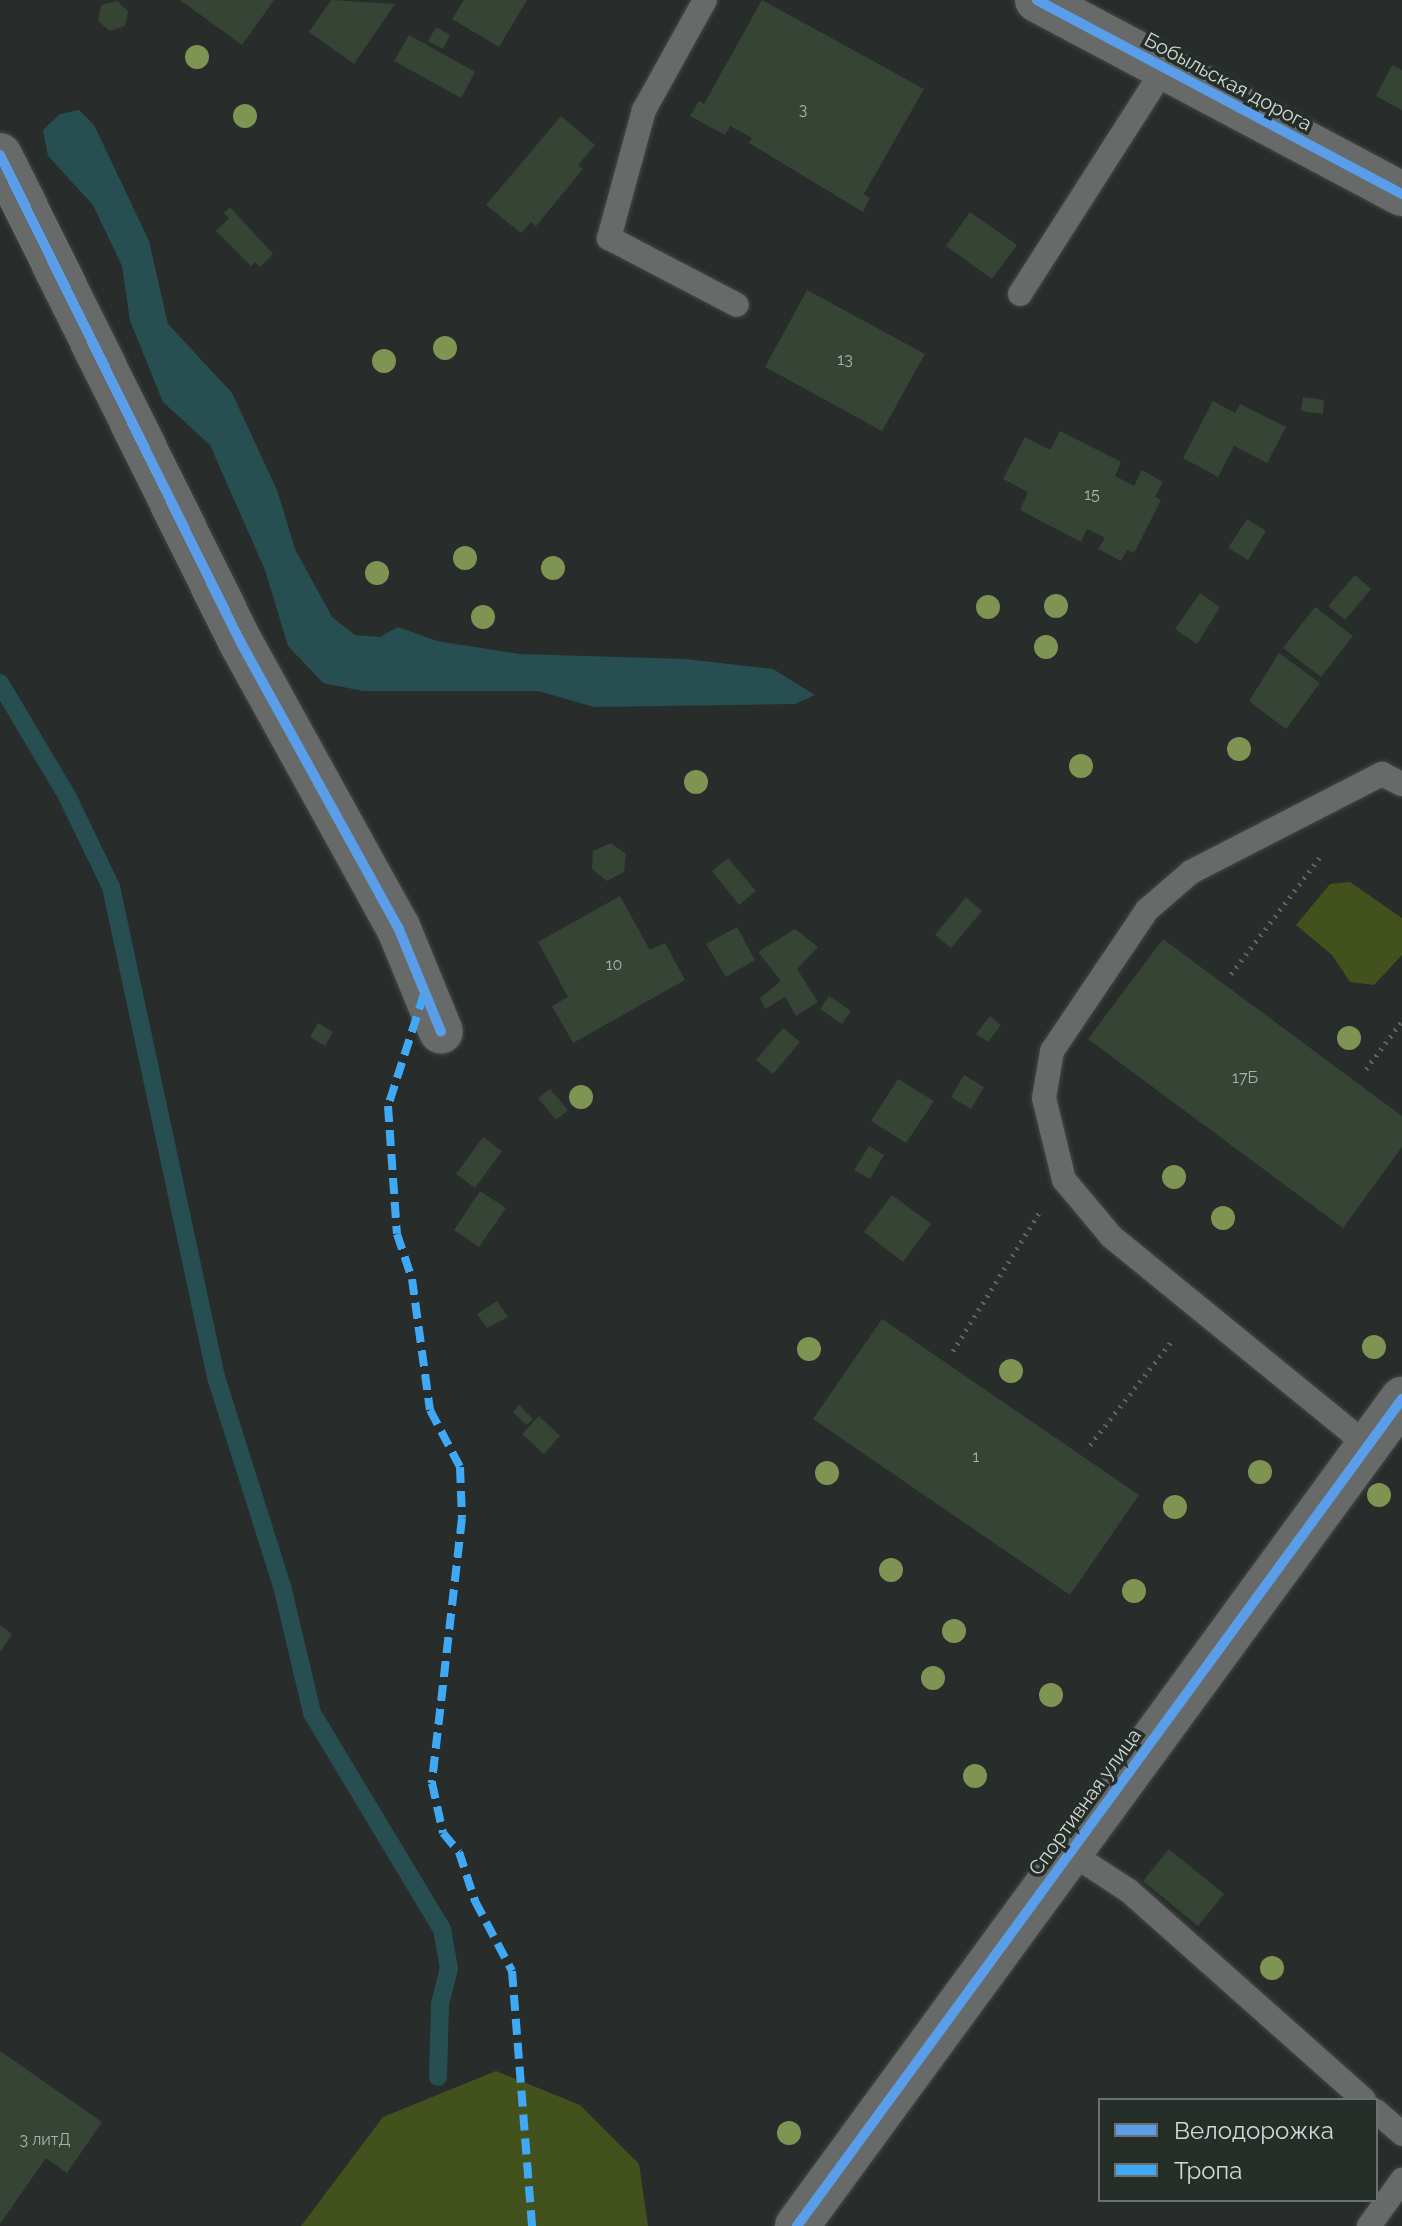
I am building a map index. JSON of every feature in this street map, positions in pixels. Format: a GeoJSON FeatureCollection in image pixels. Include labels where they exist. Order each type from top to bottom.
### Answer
{"type":"FeatureCollection","features":[{"type":"Feature","properties":{"kind":"street","name":"Бобыльская дорога"},"geometry":{"type":"LineString","coordinates":[[1037,0],[1402,194]]}},
{"type":"Feature","properties":{"kind":"street"},"geometry":{"type":"LineString","coordinates":[[0,155],[241,643],[398,927],[441,1032]]}},
{"type":"Feature","properties":{"kind":"street","name":"Спортивная улица"},"geometry":{"type":"LineString","coordinates":[[797,2226],[1402,1399]]}},
{"type":"Feature","properties":{"kind":"lane"},"geometry":{"type":"LineString","coordinates":[[705,0],[644,110],[609,238],[737,305]]}},
{"type":"Feature","properties":{"kind":"lane"},"geometry":{"type":"LineString","coordinates":[[1020,294],[1164,69]]}},
{"type":"Feature","properties":{"kind":"lane"},"geometry":{"type":"LineString","coordinates":[[1367,1445],[1196,1310],[1111,1236],[1064,1180],[1044,1098],[1052,1051],[1147,910],[1191,872],[1382,774],[1402,784]]}},
{"type":"Feature","properties":{"kind":"lane"},"geometry":{"type":"LineString","coordinates":[[1071,1853],[1129,1891],[1362,2098]]}},
{"type":"Feature","properties":{"kind":"lane"},"geometry":{"type":"LineString","coordinates":[[1378,2113],[1402,2134]]}},
{"type":"Feature","properties":{"kind":"lane"},"geometry":{"type":"LineString","coordinates":[[1369,2226],[1402,2180]]}},
{"type":"Feature","properties":{"kind":"path"},"geometry":{"type":"LineString","coordinates":[[1366,1069],[1402,1021]]}},
{"type":"Feature","properties":{"kind":"path"},"geometry":{"type":"LineString","coordinates":[[953,1351],[1013,1248],[1064,1180]]}},
{"type":"Feature","properties":{"kind":"path"},"geometry":{"type":"LineString","coordinates":[[1090,1445],[1196,1310]]}},
{"type":"Feature","properties":{"kind":"green space"},"geometry":{"type":"Polygon","coordinates":[[[1350,882],[1402,918],[1402,955],[1374,985],[1350,982],[1332,955],[1296,925],[1330,884],[1350,882]]]}},
{"type":"Feature","properties":{"kind":"green space"},"geometry":{"type":"Polygon","coordinates":[[[496,2071],[580,2105],[639,2164],[648,2226],[301,2226],[383,2117],[496,2071]]]}},
{"type":"Feature","properties":{"kind":"water"},"geometry":{"type":"Polygon","coordinates":[[[79,110],[94,125],[149,241],[168,324],[232,393],[277,490],[295,549],[332,617],[355,635],[380,637],[398,627],[437,641],[519,654],[686,659],[773,669],[815,695],[795,704],[594,707],[538,691],[363,691],[323,683],[288,646],[265,570],[210,445],[163,402],[130,321],[122,266],[93,205],[48,156],[43,130],[60,114],[79,110]]]}},
{"type":"Feature","properties":{"kind":"building"},"geometry":{"type":"Polygon","coordinates":[[[180,0],[274,0],[242,45],[180,0]]]}},
{"type":"Feature","properties":{"kind":"building"},"geometry":{"type":"Polygon","coordinates":[[[331,0],[395,4],[354,64],[309,32],[331,0]]]}},
{"type":"Feature","properties":{"kind":"building"},"geometry":{"type":"Polygon","coordinates":[[[464,0],[527,0],[499,47],[452,19],[464,0]]]}},
{"type":"Feature","properties":{"kind":"building"},"geometry":{"type":"Polygon","coordinates":[[[762,0],[924,89],[864,194],[870,198],[863,212],[749,143],[752,138],[730,126],[725,135],[690,116],[699,101],[704,104],[762,0]]]}},
{"type":"Feature","properties":{"kind":"building"},"geometry":{"type":"Polygon","coordinates":[[[117,1],[128,11],[125,26],[110,31],[98,21],[101,5],[117,1]]]}},
{"type":"Feature","properties":{"kind":"building"},"geometry":{"type":"Polygon","coordinates":[[[436,27],[450,35],[443,49],[428,41],[436,27]]]}},
{"type":"Feature","properties":{"kind":"building"},"geometry":{"type":"Polygon","coordinates":[[[409,35],[475,72],[461,98],[394,61],[409,35]]]}},
{"type":"Feature","properties":{"kind":"building"},"geometry":{"type":"Polygon","coordinates":[[[1392,65],[1402,70],[1402,110],[1376,96],[1392,65]]]}},
{"type":"Feature","properties":{"kind":"building"},"geometry":{"type":"Polygon","coordinates":[[[561,116],[595,145],[578,165],[583,169],[536,226],[531,222],[521,233],[486,205],[561,116]]]}},
{"type":"Feature","properties":{"kind":"building"},"geometry":{"type":"Polygon","coordinates":[[[230,207],[273,254],[260,267],[255,262],[251,266],[216,231],[229,218],[224,213],[230,207]]]}},
{"type":"Feature","properties":{"kind":"building"},"geometry":{"type":"Polygon","coordinates":[[[970,212],[1017,245],[992,279],[946,246],[970,212]]]}},
{"type":"Feature","properties":{"kind":"building"},"geometry":{"type":"Polygon","coordinates":[[[807,290],[925,354],[882,431],[765,367],[807,290]]]}},
{"type":"Feature","properties":{"kind":"building"},"geometry":{"type":"Polygon","coordinates":[[[1303,397],[1324,400],[1323,414],[1301,411],[1303,397]]]}},
{"type":"Feature","properties":{"kind":"building"},"geometry":{"type":"Polygon","coordinates":[[[1213,401],[1235,413],[1240,404],[1286,427],[1267,463],[1234,446],[1218,477],[1183,458],[1213,401]]]}},
{"type":"Feature","properties":{"kind":"building"},"geometry":{"type":"Polygon","coordinates":[[[1060,431],[1121,462],[1115,476],[1134,486],[1142,470],[1163,482],[1155,497],[1161,500],[1134,553],[1127,550],[1121,561],[1098,549],[1105,538],[1087,529],[1081,542],[1020,510],[1028,492],[1003,479],[1025,437],[1050,450],[1060,431]]]}},
{"type":"Feature","properties":{"kind":"building"},"geometry":{"type":"Polygon","coordinates":[[[1247,519],[1266,531],[1248,560],[1228,548],[1247,519]]]}},
{"type":"Feature","properties":{"kind":"building"},"geometry":{"type":"Polygon","coordinates":[[[1355,575],[1371,589],[1345,620],[1328,606],[1355,575]]]}},
{"type":"Feature","properties":{"kind":"building"},"geometry":{"type":"Polygon","coordinates":[[[1200,593],[1220,607],[1197,644],[1175,629],[1200,593]]]}},
{"type":"Feature","properties":{"kind":"building"},"geometry":{"type":"Polygon","coordinates":[[[1315,607],[1353,636],[1321,677],[1283,648],[1315,607]]]}},
{"type":"Feature","properties":{"kind":"building"},"geometry":{"type":"Polygon","coordinates":[[[1279,653],[1320,683],[1286,729],[1249,701],[1279,653]]]}},
{"type":"Feature","properties":{"kind":"building"},"geometry":{"type":"Polygon","coordinates":[[[611,843],[626,854],[624,872],[607,881],[592,869],[593,851],[611,843]]]}},
{"type":"Feature","properties":{"kind":"building"},"geometry":{"type":"Polygon","coordinates":[[[728,858],[756,891],[739,905],[712,871],[728,858]]]}},
{"type":"Feature","properties":{"kind":"building"},"geometry":{"type":"Polygon","coordinates":[[[620,896],[650,950],[665,943],[685,980],[573,1043],[552,1006],[568,997],[538,942],[620,896]]]}},
{"type":"Feature","properties":{"kind":"building"},"geometry":{"type":"Polygon","coordinates":[[[966,897],[982,911],[951,948],[935,935],[966,897]]]}},
{"type":"Feature","properties":{"kind":"building"},"geometry":{"type":"Polygon","coordinates":[[[737,927],[755,960],[726,977],[706,944],[737,927]]]}},
{"type":"Feature","properties":{"kind":"building"},"geometry":{"type":"Polygon","coordinates":[[[795,929],[818,947],[797,969],[818,1002],[796,1016],[785,997],[765,1009],[760,998],[781,981],[758,952],[795,929]]]}},
{"type":"Feature","properties":{"kind":"building"},"geometry":{"type":"Polygon","coordinates":[[[1163,939],[1402,1116],[1402,1147],[1343,1228],[1088,1039],[1163,939]]]}},
{"type":"Feature","properties":{"kind":"building"},"geometry":{"type":"Polygon","coordinates":[[[829,996],[851,1011],[842,1024],[820,1009],[829,996]]]}},
{"type":"Feature","properties":{"kind":"building"},"geometry":{"type":"Polygon","coordinates":[[[990,1016],[1001,1025],[988,1042],[976,1034],[990,1016]]]}},
{"type":"Feature","properties":{"kind":"building"},"geometry":{"type":"Polygon","coordinates":[[[318,1023],[333,1032],[325,1046],[310,1037],[318,1023]]]}},
{"type":"Feature","properties":{"kind":"building"},"geometry":{"type":"Polygon","coordinates":[[[783,1028],[800,1042],[773,1074],[756,1060],[783,1028]]]}},
{"type":"Feature","properties":{"kind":"building"},"geometry":{"type":"Polygon","coordinates":[[[964,1075],[984,1087],[971,1109],[951,1097],[964,1075]]]}},
{"type":"Feature","properties":{"kind":"building"},"geometry":{"type":"Polygon","coordinates":[[[898,1079],[934,1101],[906,1143],[871,1121],[898,1079]]]}},
{"type":"Feature","properties":{"kind":"building"},"geometry":{"type":"Polygon","coordinates":[[[550,1089],[568,1110],[556,1120],[538,1098],[550,1089]]]}},
{"type":"Feature","properties":{"kind":"building"},"geometry":{"type":"Polygon","coordinates":[[[483,1137],[502,1151],[475,1188],[456,1174],[483,1137]]]}},
{"type":"Feature","properties":{"kind":"building"},"geometry":{"type":"Polygon","coordinates":[[[869,1146],[884,1155],[870,1179],[854,1170],[869,1146]]]}},
{"type":"Feature","properties":{"kind":"building"},"geometry":{"type":"Polygon","coordinates":[[[480,1191],[506,1208],[479,1247],[454,1230],[480,1191]]]}},
{"type":"Feature","properties":{"kind":"building"},"geometry":{"type":"Polygon","coordinates":[[[892,1195],[931,1224],[903,1262],[864,1232],[892,1195]]]}},
{"type":"Feature","properties":{"kind":"building"},"geometry":{"type":"Polygon","coordinates":[[[497,1301],[508,1317],[487,1328],[477,1314],[497,1301]]]}},
{"type":"Feature","properties":{"kind":"building"},"geometry":{"type":"Polygon","coordinates":[[[882,1319],[1139,1495],[1070,1595],[813,1419],[882,1319]]]}},
{"type":"Feature","properties":{"kind":"building"},"geometry":{"type":"Polygon","coordinates":[[[519,1405],[533,1419],[526,1425],[513,1412],[519,1405]]]}},
{"type":"Feature","properties":{"kind":"building"},"geometry":{"type":"Polygon","coordinates":[[[539,1416],[560,1436],[544,1454],[522,1434],[539,1416]]]}},
{"type":"Feature","properties":{"kind":"building"},"geometry":{"type":"Polygon","coordinates":[[[0,1625],[12,1634],[0,1652],[0,1625]]]}},
{"type":"Feature","properties":{"kind":"building"},"geometry":{"type":"Polygon","coordinates":[[[1169,1849],[1224,1894],[1198,1926],[1143,1881],[1169,1849]]]}},
{"type":"Feature","properties":{"kind":"building"},"geometry":{"type":"Polygon","coordinates":[[[0,2051],[102,2122],[67,2173],[46,2158],[0,2224],[0,2051]]]}},
{"type":"Feature","properties":{"kind":"waterway"},"geometry":{"type":"LineString","coordinates":[[0,683],[67,796],[111,887],[216,1377],[283,1590],[312,1713],[442,1929],[449,1968],[440,2005],[438,2077]]}},
{"type":"Feature","properties":{"kind":"marked path"},"geometry":{"type":"LineString","coordinates":[[424,994],[388,1106],[397,1234],[412,1279],[430,1410],[460,1467],[462,1518],[432,1783],[443,1833],[459,1852],[475,1901],[512,1971],[532,2226]]}},
{"type":"Feature","properties":{"kind":"cycle path"},"geometry":{"type":"LineString","coordinates":[[1037,0],[1402,194]]}},
{"type":"Feature","properties":{"kind":"cycle path"},"geometry":{"type":"LineString","coordinates":[[0,155],[241,643],[398,927],[441,1032]]}},
{"type":"Feature","properties":{"kind":"cycle path"},"geometry":{"type":"LineString","coordinates":[[797,2226],[1402,1399]]}}]}
